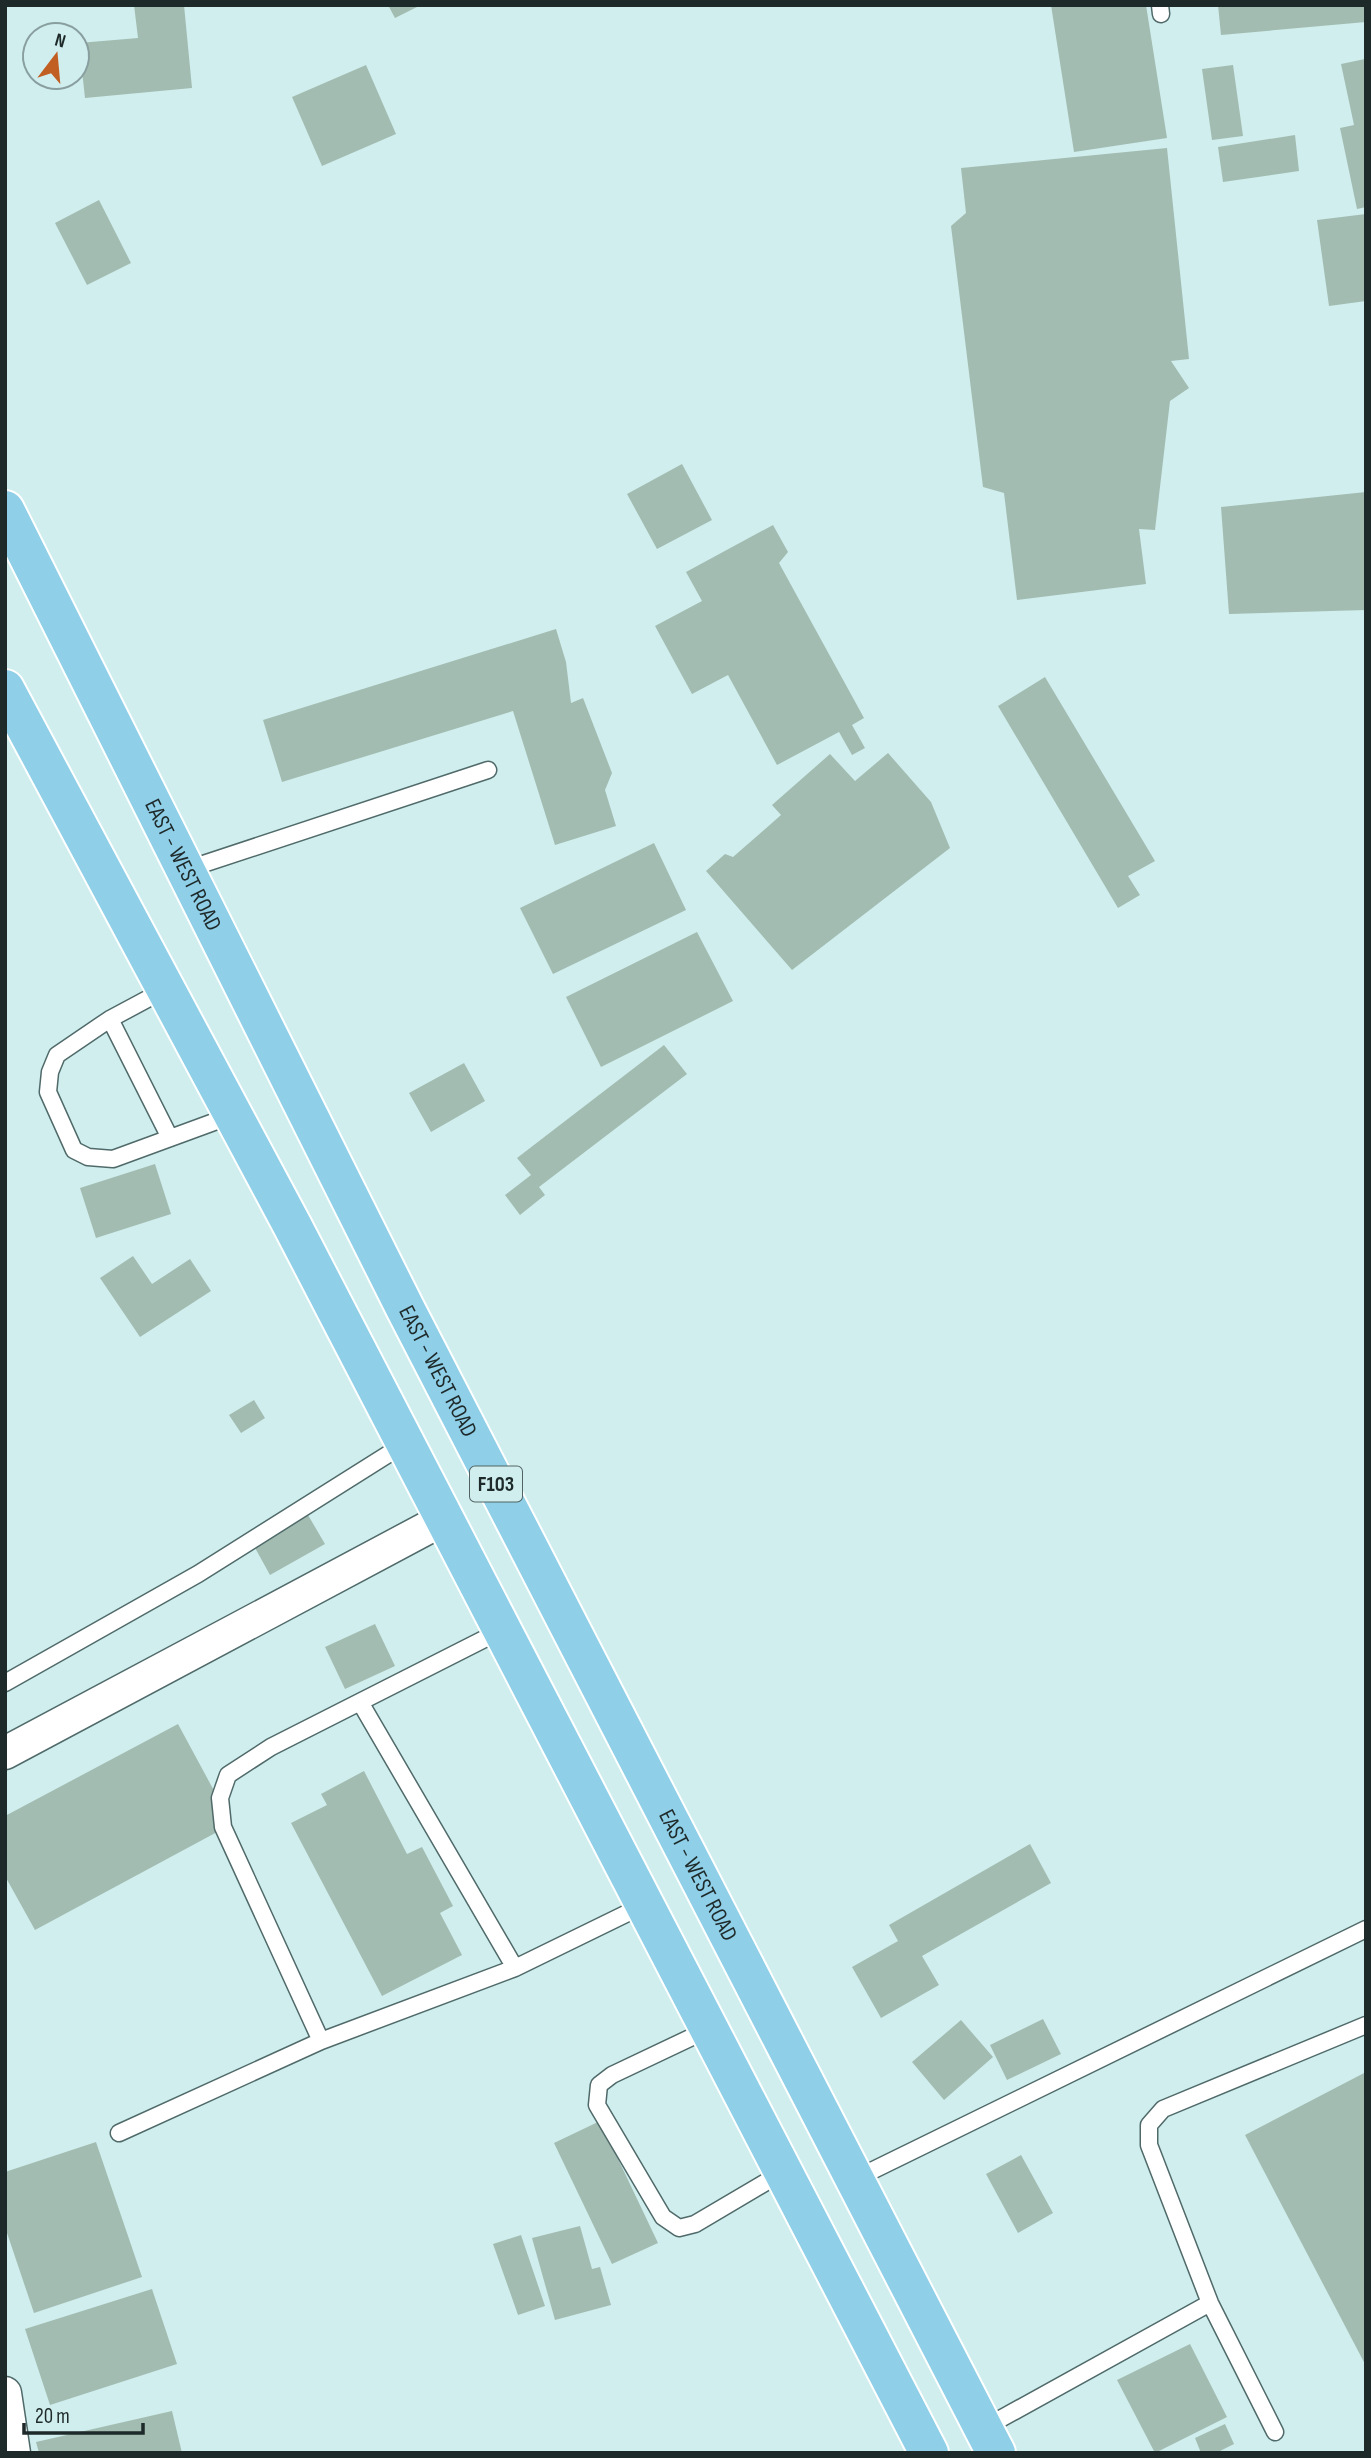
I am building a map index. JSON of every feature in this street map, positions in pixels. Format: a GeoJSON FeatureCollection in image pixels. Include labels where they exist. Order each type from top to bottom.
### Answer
{"type":"FeatureCollection","features":[{"type":"Feature","properties":{"kind":"main road","name":"EAST - WEST ROAD"},"geometry":{"type":"LineString","coordinates":[[5,510],[405,1308],[990,2441]]}},
{"type":"Feature","properties":{"kind":"main road","name":"F103"},"geometry":{"type":"LineString","coordinates":[[5,689],[406,1443],[929,2453]]}},
{"type":"Feature","properties":{"kind":"street"},"geometry":{"type":"LineString","coordinates":[[5,1753],[444,1519]]}},
{"type":"Feature","properties":{"kind":"street"},"geometry":{"type":"LineString","coordinates":[[5,2393],[14,2453]]}},
{"type":"Feature","properties":{"kind":"lane"},"geometry":{"type":"LineString","coordinates":[[185,870],[488,770]]}},
{"type":"Feature","properties":{"kind":"lane"},"geometry":{"type":"LineString","coordinates":[[166,989],[110,1019],[57,1055],[50,1072],[48,1092],[74,1150],[88,1157],[113,1159],[233,1115]]}},
{"type":"Feature","properties":{"kind":"lane"},"geometry":{"type":"LineString","coordinates":[[110,1019],[170,1138]]}},
{"type":"Feature","properties":{"kind":"lane"},"geometry":{"type":"LineString","coordinates":[[5,1683],[198,1574],[406,1443]]}},
{"type":"Feature","properties":{"kind":"lane"},"geometry":{"type":"LineString","coordinates":[[321,2041],[223,1826],[220,1798],[228,1775],[271,1747],[502,1630]]}},
{"type":"Feature","properties":{"kind":"lane"},"geometry":{"type":"LineString","coordinates":[[360,1702],[514,1968]]}},
{"type":"Feature","properties":{"kind":"lane"},"geometry":{"type":"LineString","coordinates":[[119,2133],[321,2041],[514,1968],[645,1905]]}},
{"type":"Feature","properties":{"kind":"lane"},"geometry":{"type":"LineString","coordinates":[[855,2179],[1366,1929]]}},
{"type":"Feature","properties":{"kind":"lane"},"geometry":{"type":"LineString","coordinates":[[1275,2432],[1210,2303],[1149,2145],[1149,2125],[1163,2109],[1366,2025]]}},
{"type":"Feature","properties":{"kind":"lane"},"geometry":{"type":"LineString","coordinates":[[711,2028],[612,2075],[599,2085],[597,2105],[663,2217],[679,2228],[695,2224],[783,2172]]}},
{"type":"Feature","properties":{"kind":"lane"},"geometry":{"type":"LineString","coordinates":[[990,2441],[1210,2303]]}},
{"type":"Feature","properties":{"kind":"building"},"geometry":{"type":"Polygon","coordinates":[[[134,5],[184,5],[192,88],[85,98],[84,91],[91,91],[91,42],[138,38],[134,5]]]}},
{"type":"Feature","properties":{"kind":"building"},"geometry":{"type":"Polygon","coordinates":[[[388,5],[421,5],[395,18],[388,5]]]}},
{"type":"Feature","properties":{"kind":"building"},"geometry":{"type":"Polygon","coordinates":[[[1051,5],[1146,5],[1167,138],[1074,152],[1051,5]]]}},
{"type":"Feature","properties":{"kind":"building"},"geometry":{"type":"Polygon","coordinates":[[[1218,5],[1366,5],[1366,22],[1221,35],[1218,5]]]}},
{"type":"Feature","properties":{"kind":"building"},"geometry":{"type":"Polygon","coordinates":[[[1365,59],[1366,207],[1357,209],[1340,128],[1354,125],[1341,64],[1365,59]]]}},
{"type":"Feature","properties":{"kind":"building"},"geometry":{"type":"Polygon","coordinates":[[[366,65],[396,134],[322,166],[292,97],[366,65]]]}},
{"type":"Feature","properties":{"kind":"building"},"geometry":{"type":"Polygon","coordinates":[[[1233,65],[1243,136],[1212,140],[1202,69],[1233,65]]]}},
{"type":"Feature","properties":{"kind":"building"},"geometry":{"type":"Polygon","coordinates":[[[1295,135],[1299,171],[1223,182],[1218,147],[1295,135]]]}},
{"type":"Feature","properties":{"kind":"building"},"geometry":{"type":"Polygon","coordinates":[[[1167,148],[1189,359],[1171,361],[1189,388],[1170,401],[1155,530],[1139,529],[1146,584],[1017,600],[1004,493],[983,487],[951,226],[966,213],[961,168],[1167,148]]]}},
{"type":"Feature","properties":{"kind":"building"},"geometry":{"type":"Polygon","coordinates":[[[99,200],[131,263],[87,285],[55,223],[99,200]]]}},
{"type":"Feature","properties":{"kind":"building"},"geometry":{"type":"Polygon","coordinates":[[[1366,214],[1366,301],[1329,306],[1317,220],[1366,214]]]}},
{"type":"Feature","properties":{"kind":"building"},"geometry":{"type":"Polygon","coordinates":[[[682,464],[712,520],[657,549],[627,494],[682,464]]]}},
{"type":"Feature","properties":{"kind":"building"},"geometry":{"type":"Polygon","coordinates":[[[1366,492],[1366,610],[1229,614],[1221,507],[1366,492]]]}},
{"type":"Feature","properties":{"kind":"building"},"geometry":{"type":"Polygon","coordinates":[[[773,525],[788,552],[779,563],[864,718],[852,725],[865,748],[852,755],[839,732],[777,765],[728,675],[692,694],[655,626],[702,601],[686,572],[773,525]]]}},
{"type":"Feature","properties":{"kind":"building"},"geometry":{"type":"Polygon","coordinates":[[[556,629],[566,662],[571,703],[583,698],[612,773],[605,790],[616,826],[555,845],[513,711],[282,782],[263,720],[556,629]]]}},
{"type":"Feature","properties":{"kind":"building"},"geometry":{"type":"Polygon","coordinates":[[[1045,677],[1155,861],[1128,876],[1140,895],[1118,908],[998,706],[1045,677]]]}},
{"type":"Feature","properties":{"kind":"building"},"geometry":{"type":"Polygon","coordinates":[[[888,753],[931,802],[950,848],[792,970],[706,871],[725,854],[733,857],[781,815],[772,805],[830,754],[855,781],[888,753]]]}},
{"type":"Feature","properties":{"kind":"building"},"geometry":{"type":"Polygon","coordinates":[[[654,843],[686,910],[553,974],[520,908],[654,843]]]}},
{"type":"Feature","properties":{"kind":"building"},"geometry":{"type":"Polygon","coordinates":[[[697,932],[733,1001],[601,1067],[566,997],[697,932]]]}},
{"type":"Feature","properties":{"kind":"building"},"geometry":{"type":"Polygon","coordinates":[[[664,1045],[687,1074],[539,1187],[545,1195],[520,1215],[505,1195],[531,1175],[517,1158],[664,1045]]]}},
{"type":"Feature","properties":{"kind":"building"},"geometry":{"type":"Polygon","coordinates":[[[464,1063],[485,1101],[431,1132],[409,1093],[464,1063]]]}},
{"type":"Feature","properties":{"kind":"building"},"geometry":{"type":"Polygon","coordinates":[[[155,1164],[171,1214],[96,1238],[80,1188],[155,1164]]]}},
{"type":"Feature","properties":{"kind":"building"},"geometry":{"type":"Polygon","coordinates":[[[133,1256],[152,1284],[190,1259],[211,1291],[140,1337],[100,1278],[133,1256]]]}},
{"type":"Feature","properties":{"kind":"building"},"geometry":{"type":"Polygon","coordinates":[[[254,1400],[265,1418],[241,1433],[229,1415],[254,1400]]]}},
{"type":"Feature","properties":{"kind":"building"},"geometry":{"type":"Polygon","coordinates":[[[308,1515],[325,1544],[270,1575],[254,1546],[308,1515]]]}},
{"type":"Feature","properties":{"kind":"building"},"geometry":{"type":"Polygon","coordinates":[[[375,1624],[395,1666],[345,1689],[325,1647],[375,1624]]]}},
{"type":"Feature","properties":{"kind":"building"},"geometry":{"type":"Polygon","coordinates":[[[178,1724],[232,1824],[35,1930],[5,1876],[5,1816],[178,1724]]]}},
{"type":"Feature","properties":{"kind":"building"},"geometry":{"type":"Polygon","coordinates":[[[364,1771],[407,1854],[422,1847],[453,1906],[440,1913],[462,1955],[382,1996],[291,1823],[327,1805],[321,1794],[364,1771]]]}},
{"type":"Feature","properties":{"kind":"building"},"geometry":{"type":"Polygon","coordinates":[[[1030,1844],[1051,1883],[922,1956],[939,1985],[881,2018],[852,1967],[898,1941],[889,1925],[1030,1844]]]}},
{"type":"Feature","properties":{"kind":"building"},"geometry":{"type":"Polygon","coordinates":[[[1043,2019],[1061,2054],[1007,2080],[990,2045],[1043,2019]]]}},
{"type":"Feature","properties":{"kind":"building"},"geometry":{"type":"Polygon","coordinates":[[[961,2020],[993,2057],[944,2100],[912,2062],[961,2020]]]}},
{"type":"Feature","properties":{"kind":"building"},"geometry":{"type":"Polygon","coordinates":[[[1366,2072],[1366,2366],[1245,2135],[1366,2072]]]}},
{"type":"Feature","properties":{"kind":"building"},"geometry":{"type":"Polygon","coordinates":[[[600,2121],[658,2243],[612,2264],[554,2143],[600,2121]]]}},
{"type":"Feature","properties":{"kind":"building"},"geometry":{"type":"Polygon","coordinates":[[[96,2142],[142,2277],[34,2313],[5,2227],[5,2172],[96,2142]]]}},
{"type":"Feature","properties":{"kind":"building"},"geometry":{"type":"Polygon","coordinates":[[[1021,2155],[1053,2213],[1018,2233],[986,2174],[1021,2155]]]}},
{"type":"Feature","properties":{"kind":"building"},"geometry":{"type":"Polygon","coordinates":[[[580,2226],[592,2269],[600,2267],[611,2305],[555,2320],[532,2238],[580,2226]]]}},
{"type":"Feature","properties":{"kind":"building"},"geometry":{"type":"Polygon","coordinates":[[[521,2235],[545,2306],[518,2315],[493,2244],[521,2235]]]}},
{"type":"Feature","properties":{"kind":"building"},"geometry":{"type":"Polygon","coordinates":[[[152,2289],[177,2364],[50,2405],[25,2329],[152,2289]]]}},
{"type":"Feature","properties":{"kind":"building"},"geometry":{"type":"Polygon","coordinates":[[[1190,2344],[1227,2417],[1155,2453],[1117,2380],[1190,2344]]]}},
{"type":"Feature","properties":{"kind":"building"},"geometry":{"type":"Polygon","coordinates":[[[172,2411],[182,2453],[39,2453],[36,2442],[172,2411]]]}},
{"type":"Feature","properties":{"kind":"building"},"geometry":{"type":"Polygon","coordinates":[[[1225,2424],[1234,2444],[1216,2453],[1201,2453],[1195,2438],[1225,2424]]]}}]}
